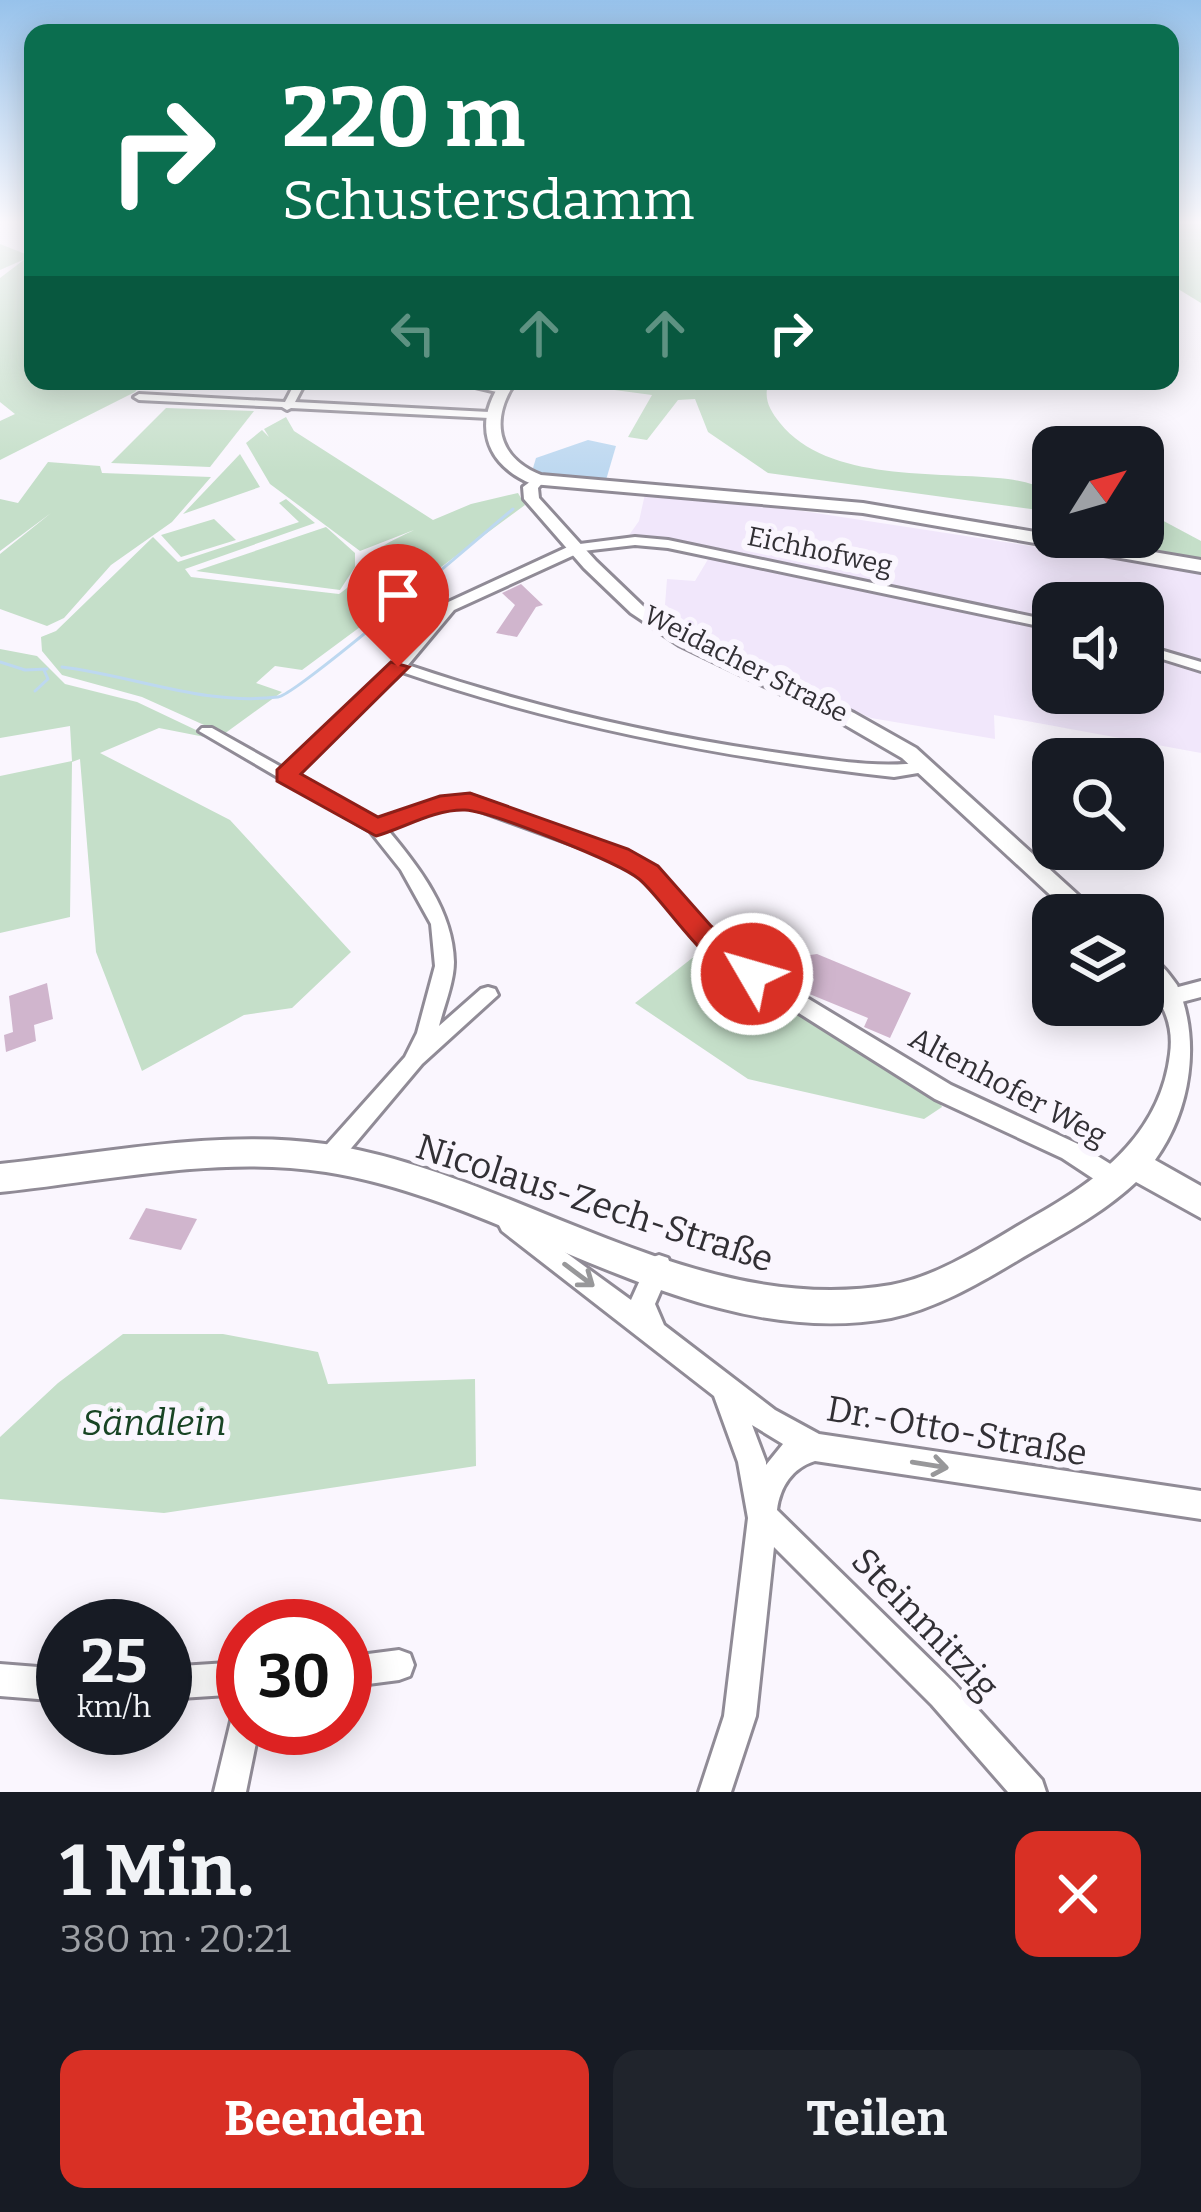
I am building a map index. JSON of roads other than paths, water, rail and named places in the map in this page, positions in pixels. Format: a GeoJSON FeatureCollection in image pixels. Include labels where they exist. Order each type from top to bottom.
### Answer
{"type":"FeatureCollection","features":[{"type":"Feature","properties":{"kind":"main road"},"geometry":{"type":"LineString","coordinates":[[489,415],[502,390]]}},
{"type":"Feature","properties":{"kind":"main road","name":"Weidacher Straße"},"geometry":{"type":"LineString","coordinates":[[489,415],[501,457],[515,471],[538,480]]}},
{"type":"Feature","properties":{"kind":"main road"},"geometry":{"type":"LineString","coordinates":[[538,480],[862,508],[1201,566]]}},
{"type":"Feature","properties":{"kind":"street"},"geometry":{"type":"LineString","coordinates":[[156,398],[161,390]]}},
{"type":"Feature","properties":{"kind":"street"},"geometry":{"type":"LineString","coordinates":[[287,407],[296,390]]}},
{"type":"Feature","properties":{"kind":"street"},"geometry":{"type":"LineString","coordinates":[[139,398],[489,415]]}},
{"type":"Feature","properties":{"kind":"street","name":"Weidacher Straße"},"geometry":{"type":"LineString","coordinates":[[538,480],[530,488],[532,499],[610,586],[657,624],[861,722],[924,767],[1065,894]]}},
{"type":"Feature","properties":{"kind":"street","name":"Eichhofweg"},"geometry":{"type":"LineString","coordinates":[[285,776],[398,667],[449,607],[576,549],[622,542],[668,544],[1032,622]]}},
{"type":"Feature","properties":{"kind":"street"},"geometry":{"type":"LineString","coordinates":[[1164,656],[1201,667]]}},
{"type":"Feature","properties":{"kind":"street"},"geometry":{"type":"LineString","coordinates":[[398,667],[558,718],[656,740],[894,772],[924,767]]}},
{"type":"Feature","properties":{"kind":"street"},"geometry":{"type":"LineString","coordinates":[[207,730],[376,827],[431,903],[445,947],[440,999],[412,1064]]}},
{"type":"Feature","properties":{"kind":"street","name":"Altenhofer Weg"},"geometry":{"type":"LineString","coordinates":[[376,827],[440,805],[470,801],[618,855],[649,872],[701,934],[752,974],[943,1092],[1126,1173]]}},
{"type":"Feature","properties":{"kind":"street"},"geometry":{"type":"LineString","coordinates":[[1188,992],[1184,1060],[1149,1150],[1126,1173],[1201,1203]]}},
{"type":"Feature","properties":{"kind":"street"},"geometry":{"type":"LineString","coordinates":[[328,1158],[412,1064],[488,995]]}},
{"type":"Feature","properties":{"kind":"street","name":"Nicolaus-Zech-Straße"},"geometry":{"type":"LineString","coordinates":[[0,1178],[224,1158],[328,1158],[792,1306],[877,1304],[926,1290],[977,1267],[1126,1173]]}},
{"type":"Feature","properties":{"kind":"street","name":"Dr.-Otto-Straße"},"geometry":{"type":"LineString","coordinates":[[496,1212],[724,1386],[815,1447],[1201,1505]]}},
{"type":"Feature","properties":{"kind":"street"},"geometry":{"type":"LineString","coordinates":[[659,1267],[642,1307],[662,1338]]}},
{"type":"Feature","properties":{"kind":"street"},"geometry":{"type":"LineString","coordinates":[[724,1386],[752,1462],[760,1514]]}},
{"type":"Feature","properties":{"kind":"street"},"geometry":{"type":"LineString","coordinates":[[715,1792],[740,1716],[760,1514],[772,1476],[792,1454],[815,1447]]}},
{"type":"Feature","properties":{"kind":"street","name":"Steinmitzig"},"geometry":{"type":"LineString","coordinates":[[760,1514],[943,1694],[1030,1792]]}},
{"type":"Feature","properties":{"kind":"street"},"geometry":{"type":"LineString","coordinates":[[372,1668],[399,1664]]}},
{"type":"Feature","properties":{"kind":"street"},"geometry":{"type":"LineString","coordinates":[[0,1680],[36,1683]]}},
{"type":"Feature","properties":{"kind":"street"},"geometry":{"type":"LineString","coordinates":[[230,1792],[238,1755]]}},
{"type":"Feature","properties":{"kind":"water"},"geometry":{"type":"Polygon","coordinates":[[[588,440],[616,446],[606,480],[568,483],[533,468],[536,458],[588,440]]]}},
{"type":"Feature","properties":{"kind":"waterway"},"geometry":{"type":"LineString","coordinates":[[62,667],[196,694],[278,697],[353,643],[513,509]]}},
{"type":"Feature","properties":{"kind":"waterway"},"geometry":{"type":"LineString","coordinates":[[0,662],[25,670],[47,669]]}},
{"type":"Feature","properties":{"kind":"waterway"},"geometry":{"type":"LineString","coordinates":[[35,691],[48,679],[44,670]]}},
{"type":"Feature","properties":{"kind":"park label","name":"Sändlein"},"geometry":{"type":"Point","coordinates":[154,1422]}}]}
